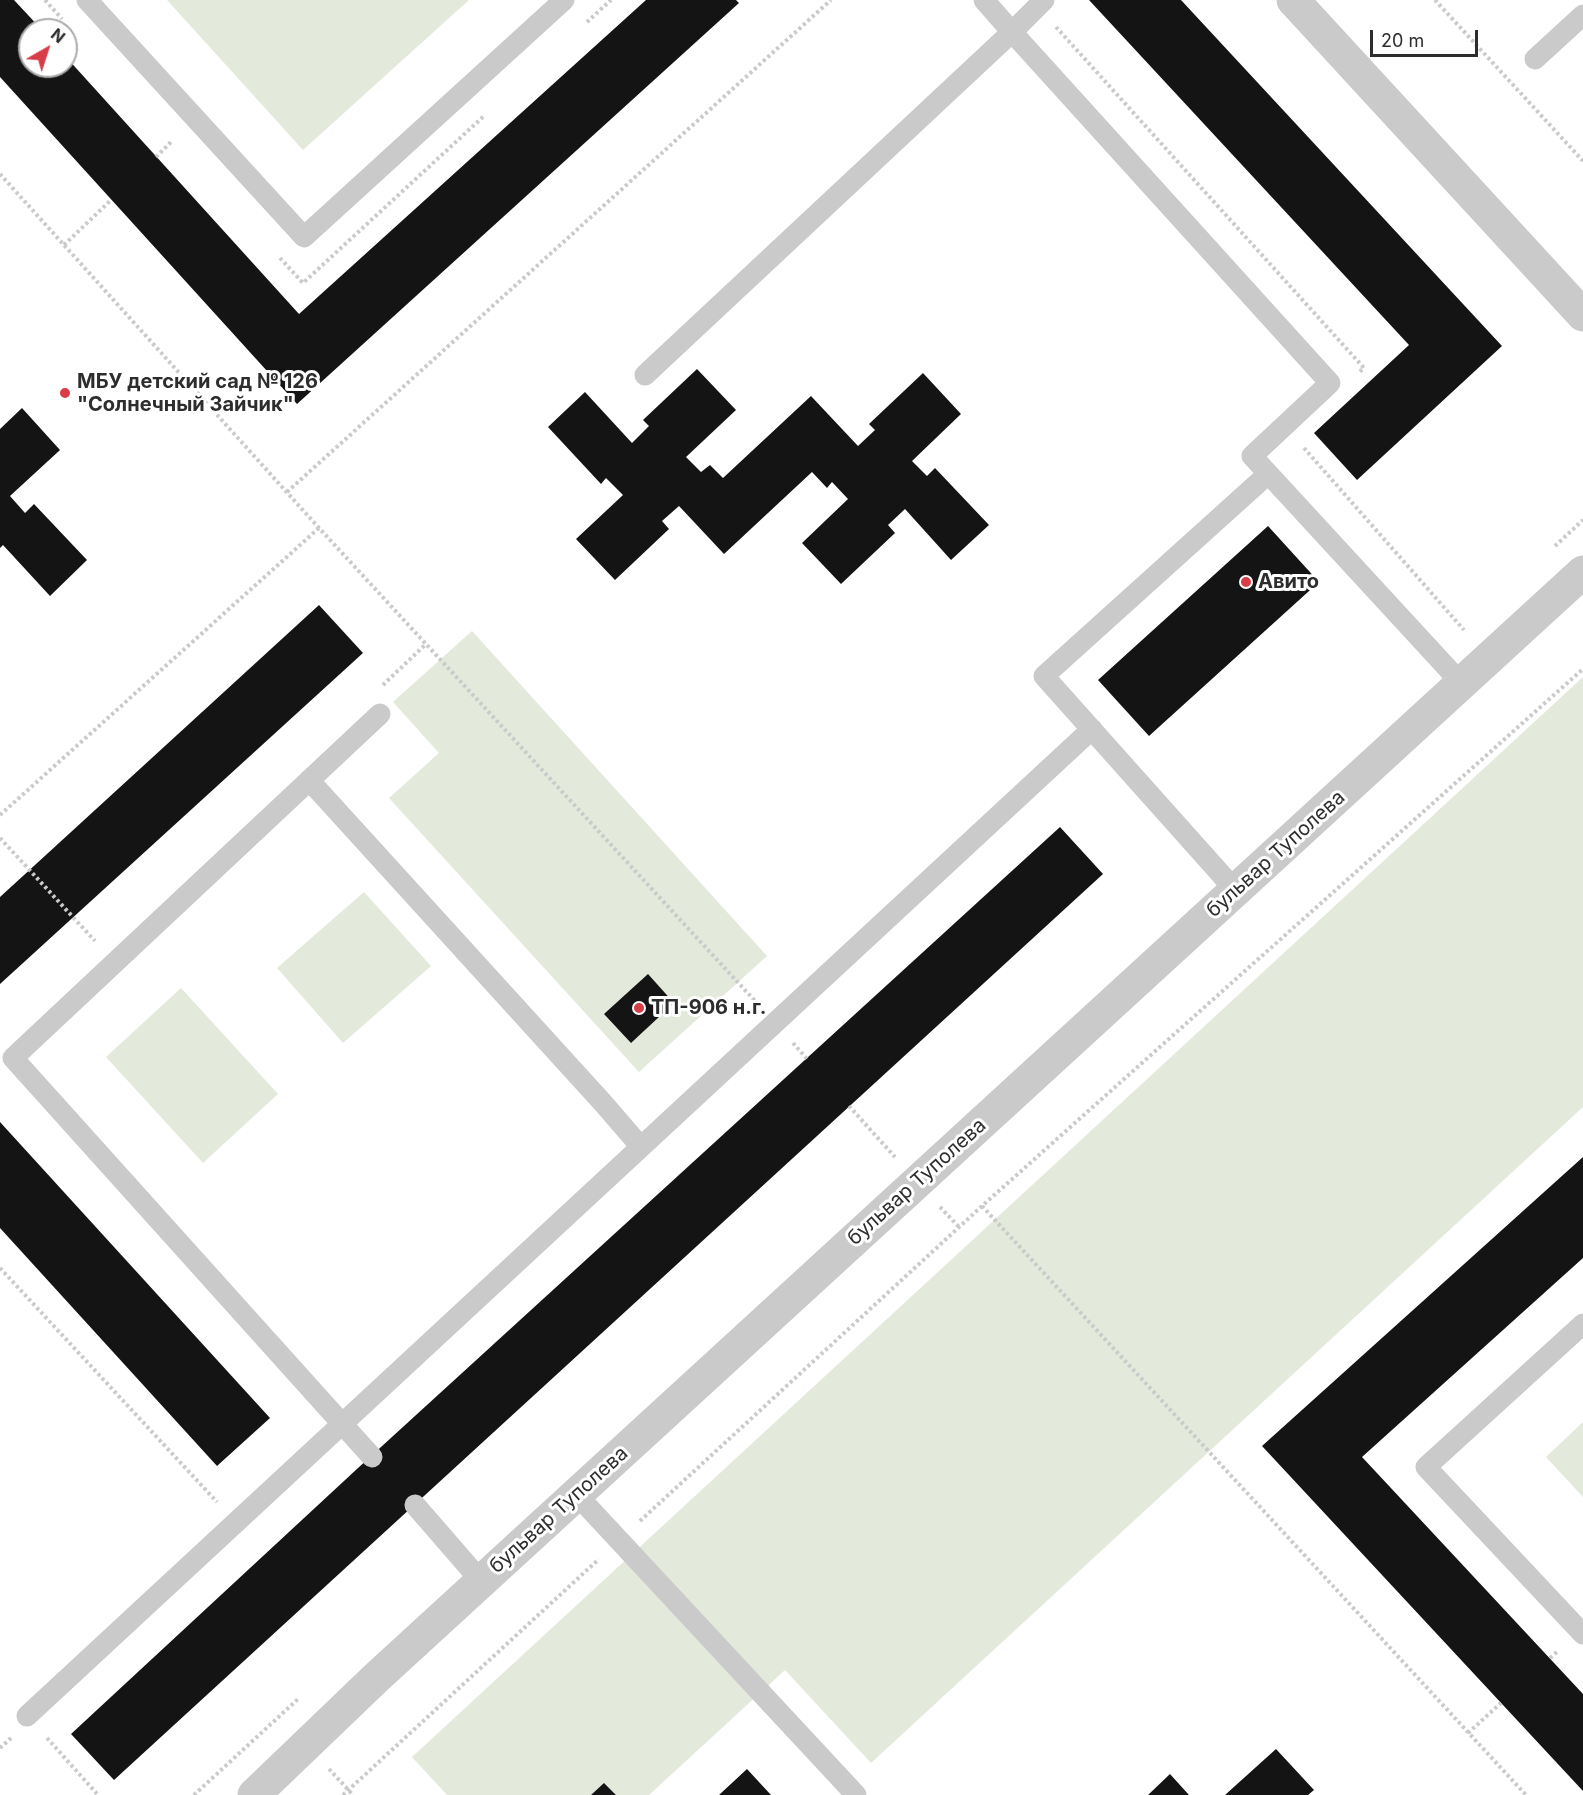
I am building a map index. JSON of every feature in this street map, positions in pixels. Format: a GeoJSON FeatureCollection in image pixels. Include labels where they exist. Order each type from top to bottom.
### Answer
{"type":"FeatureCollection","features":[{"type":"Feature","properties":{"kind":"street"},"geometry":{"type":"LineString","coordinates":[[1293,0],[1583,315]]}},
{"type":"Feature","properties":{"kind":"street","name":"бульвар Туполева"},"geometry":{"type":"LineString","coordinates":[[254,1795],[377,1677],[1583,572]]}},
{"type":"Feature","properties":{"kind":"lane"},"geometry":{"type":"LineString","coordinates":[[87,0],[304,237],[564,0]]}},
{"type":"Feature","properties":{"kind":"lane"},"geometry":{"type":"LineString","coordinates":[[984,0],[1330,383],[1252,456],[1462,684]]}},
{"type":"Feature","properties":{"kind":"lane"},"geometry":{"type":"LineString","coordinates":[[645,375],[1044,0]]}},
{"type":"Feature","properties":{"kind":"lane"},"geometry":{"type":"LineString","coordinates":[[1535,59],[1583,15]]}},
{"type":"Feature","properties":{"kind":"lane"},"geometry":{"type":"LineString","coordinates":[[1236,891],[1044,676],[1268,474]]}},
{"type":"Feature","properties":{"kind":"lane"},"geometry":{"type":"LineString","coordinates":[[372,1457],[13,1058],[380,714]]}},
{"type":"Feature","properties":{"kind":"lane"},"geometry":{"type":"LineString","coordinates":[[27,1716],[1092,729]]}},
{"type":"Feature","properties":{"kind":"lane"},"geometry":{"type":"LineString","coordinates":[[309,780],[641,1147]]}},
{"type":"Feature","properties":{"kind":"lane"},"geometry":{"type":"LineString","coordinates":[[1583,1324],[1426,1467],[1583,1634]]}},
{"type":"Feature","properties":{"kind":"lane"},"geometry":{"type":"LineString","coordinates":[[576,1494],[856,1795]]}},
{"type":"Feature","properties":{"kind":"lane"},"geometry":{"type":"LineString","coordinates":[[416,1505],[482,1581]]}},
{"type":"Feature","properties":{"kind":"path"},"geometry":{"type":"LineString","coordinates":[[45,0],[62,18]]}},
{"type":"Feature","properties":{"kind":"path"},"geometry":{"type":"LineString","coordinates":[[584,24],[611,0]]}},
{"type":"Feature","properties":{"kind":"path"},"geometry":{"type":"LineString","coordinates":[[287,492],[831,0]]}},
{"type":"Feature","properties":{"kind":"path"},"geometry":{"type":"LineString","coordinates":[[1435,0],[1583,161]]}},
{"type":"Feature","properties":{"kind":"path"},"geometry":{"type":"LineString","coordinates":[[280,258],[303,283],[488,113]]}},
{"type":"Feature","properties":{"kind":"path"},"geometry":{"type":"LineString","coordinates":[[156,156],[172,140],[180,148]]}},
{"type":"Feature","properties":{"kind":"path"},"geometry":{"type":"LineString","coordinates":[[0,174],[319,528],[775,1023]]}},
{"type":"Feature","properties":{"kind":"path"},"geometry":{"type":"LineString","coordinates":[[64,245],[111,200]]}},
{"type":"Feature","properties":{"kind":"path"},"geometry":{"type":"LineString","coordinates":[[0,815],[319,528]]}},
{"type":"Feature","properties":{"kind":"path"},"geometry":{"type":"LineString","coordinates":[[343,1795],[982,1206],[1583,669]]}},
{"type":"Feature","properties":{"kind":"path"},"geometry":{"type":"LineString","coordinates":[[0,838],[102,950]]}},
{"type":"Feature","properties":{"kind":"path"},"geometry":{"type":"LineString","coordinates":[[786,1053],[795,1044]]}},
{"type":"Feature","properties":{"kind":"path"},"geometry":{"type":"LineString","coordinates":[[982,1206],[1526,1795]]}},
{"type":"Feature","properties":{"kind":"path"},"geometry":{"type":"LineString","coordinates":[[0,1268],[235,1522]]}},
{"type":"Feature","properties":{"kind":"path"},"geometry":{"type":"LineString","coordinates":[[1468,1732],[1501,1703]]}},
{"type":"Feature","properties":{"kind":"path"},"geometry":{"type":"LineString","coordinates":[[47,1738],[98,1795]]}},
{"type":"Feature","properties":{"kind":"shaded area"},"geometry":{"type":"Polygon","coordinates":[[[167,0],[469,0],[303,150],[167,0]]]}},
{"type":"Feature","properties":{"kind":"shaded area"},"geometry":{"type":"Polygon","coordinates":[[[472,631],[767,956],[639,1072],[389,798],[439,753],[393,702],[472,631]]]}},
{"type":"Feature","properties":{"kind":"shaded area"},"geometry":{"type":"Polygon","coordinates":[[[1583,677],[1583,1107],[871,1763],[785,1670],[649,1795],[447,1795],[412,1757],[1583,677]]]}},
{"type":"Feature","properties":{"kind":"shaded area"},"geometry":{"type":"Polygon","coordinates":[[[364,892],[431,966],[343,1043],[277,968],[364,892]]]}},
{"type":"Feature","properties":{"kind":"shaded area"},"geometry":{"type":"Polygon","coordinates":[[[181,988],[278,1094],[203,1163],[106,1057],[181,988]]]}},
{"type":"Feature","properties":{"kind":"shaded area"},"geometry":{"type":"Polygon","coordinates":[[[1583,1422],[1583,1497],[1546,1457],[1583,1422]]]}},
{"type":"Feature","properties":{"kind":"building"},"geometry":{"type":"Polygon","coordinates":[[[0,0],[14,0],[31,18],[18,18],[18,78],[78,78],[78,70],[299,314],[646,0],[736,0],[739,3],[297,404],[0,77],[0,0]]]}},
{"type":"Feature","properties":{"kind":"building"},"geometry":{"type":"Polygon","coordinates":[[[1089,0],[1181,0],[1502,346],[1357,480],[1314,433],[1409,345],[1089,0]]]}},
{"type":"Feature","properties":{"kind":"building"},"geometry":{"type":"Polygon","coordinates":[[[697,369],[736,410],[686,457],[701,472],[710,465],[723,478],[811,396],[858,446],[875,430],[869,424],[923,373],[961,414],[912,461],[927,476],[935,468],[989,525],[951,560],[905,509],[888,525],[895,533],[841,584],[802,543],[848,499],[832,482],[827,488],[812,472],[724,554],[679,506],[662,521],[669,529],[615,580],[576,539],[623,495],[606,478],[601,484],[548,427],[585,392],[632,443],[649,426],[643,420],[697,369]]]}},
{"type":"Feature","properties":{"kind":"building"},"geometry":{"type":"Polygon","coordinates":[[[22,408],[60,450],[10,496],[25,513],[34,504],[87,560],[50,596],[3,545],[0,548],[0,429],[22,408]]]}},
{"type":"Feature","properties":{"kind":"building"},"geometry":{"type":"Polygon","coordinates":[[[1268,526],[1319,582],[1149,736],[1098,680],[1268,526]]]}},
{"type":"Feature","properties":{"kind":"building"},"geometry":{"type":"Polygon","coordinates":[[[319,605],[363,653],[0,984],[0,897],[319,605]]]}},
{"type":"Feature","properties":{"kind":"building"},"geometry":{"type":"Polygon","coordinates":[[[1060,827],[1103,874],[114,1780],[71,1734],[358,1468],[1060,827]]]}},
{"type":"Feature","properties":{"kind":"building","name":"ТП-906 н.г."},"geometry":{"type":"Polygon","coordinates":[[[648,974],[674,1003],[631,1043],[604,1014],[648,974]]]}},
{"type":"Feature","properties":{"kind":"building"},"geometry":{"type":"Polygon","coordinates":[[[0,1122],[270,1418],[217,1466],[0,1228],[0,1122]]]}},
{"type":"Feature","properties":{"kind":"building"},"geometry":{"type":"Polygon","coordinates":[[[1583,1157],[1583,1258],[1362,1457],[1583,1694],[1583,1791],[1262,1446],[1583,1157]]]}},
{"type":"Feature","properties":{"kind":"building"},"geometry":{"type":"Polygon","coordinates":[[[1276,1749],[1314,1790],[1308,1795],[1225,1795],[1276,1749]]]}},
{"type":"Feature","properties":{"kind":"building"},"geometry":{"type":"Polygon","coordinates":[[[747,1769],[771,1795],[719,1795],[747,1769]]]}},
{"type":"Feature","properties":{"kind":"building"},"geometry":{"type":"Polygon","coordinates":[[[1170,1774],[1189,1795],[1148,1795],[1170,1774]]]}},
{"type":"Feature","properties":{"kind":"building"},"geometry":{"type":"Polygon","coordinates":[[[604,1783],[616,1795],[591,1795],[604,1783]]]}},
{"type":"Feature","properties":{"kind":"place","name":"МБУ детский сад № 126 \"Cолнечный Зайчик\""},"geometry":{"type":"Point","coordinates":[65,393]}},
{"type":"Feature","properties":{"kind":"place","name":"Авито"},"geometry":{"type":"Point","coordinates":[1246,582]}},
{"type":"Feature","properties":{"kind":"place","name":"ТП-906 н.г."},"geometry":{"type":"Point","coordinates":[639,1008]}}]}
